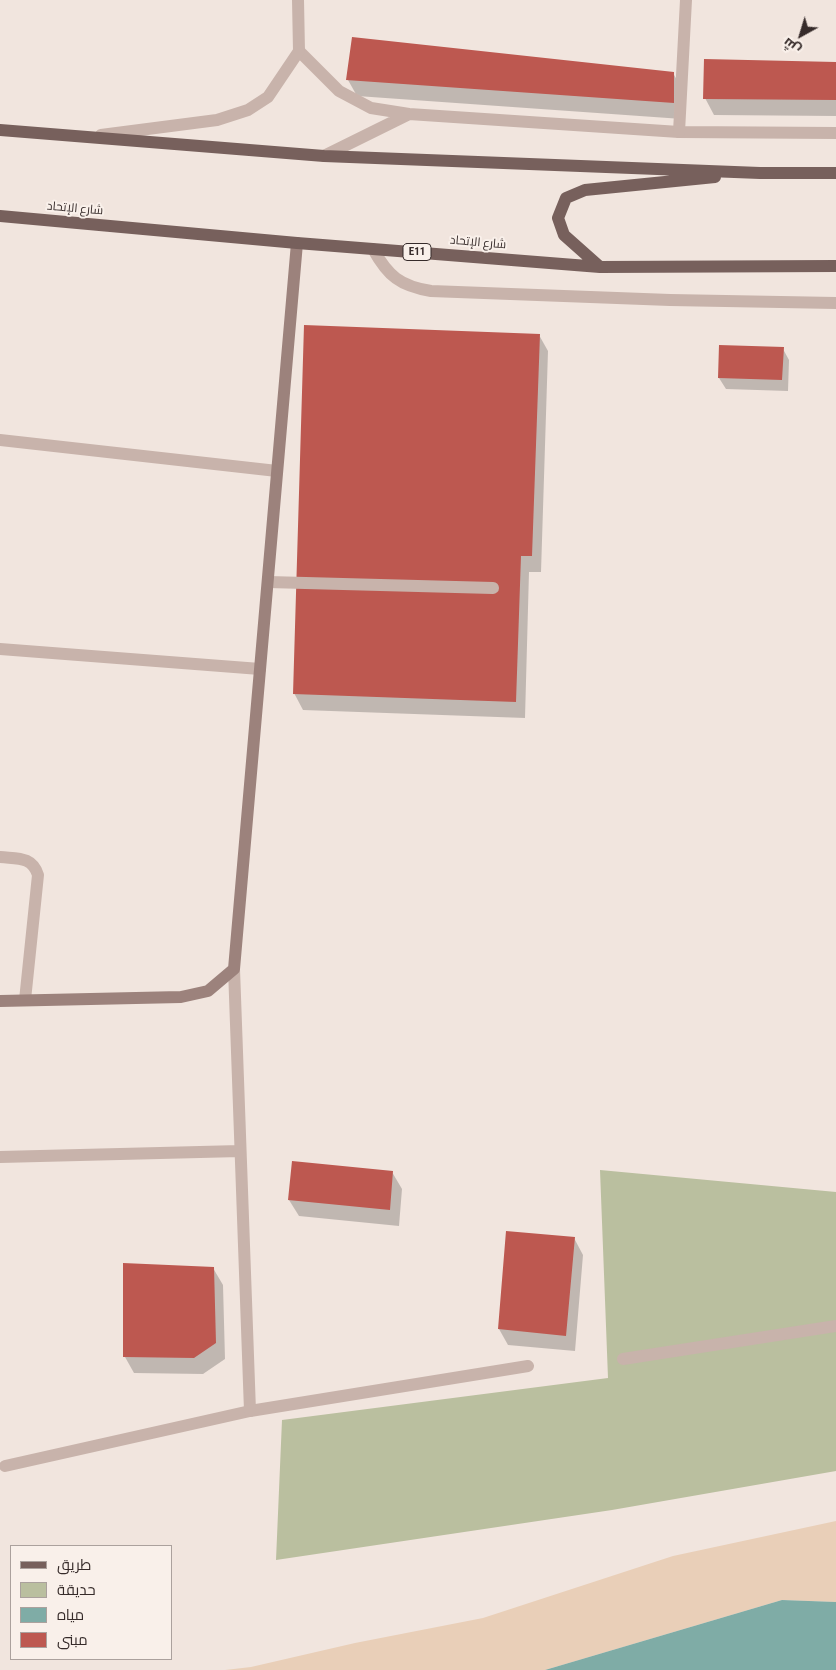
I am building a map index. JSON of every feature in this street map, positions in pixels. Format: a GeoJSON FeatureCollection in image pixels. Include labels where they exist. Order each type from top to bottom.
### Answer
{"type":"FeatureCollection","features":[{"type":"Feature","properties":{"kind":"main road"},"geometry":{"type":"LineString","coordinates":[[0,130],[324,156],[760,173],[836,172]]}},
{"type":"Feature","properties":{"kind":"main road"},"geometry":{"type":"LineString","coordinates":[[600,267],[564,236],[558,218],[566,198],[585,190],[760,173]]}},
{"type":"Feature","properties":{"kind":"main road","name":"شارع الإتحاد"},"geometry":{"type":"LineString","coordinates":[[0,216],[297,243],[600,267],[836,266]]}},
{"type":"Feature","properties":{"kind":"street"},"geometry":{"type":"LineString","coordinates":[[84,137],[217,120],[248,110],[268,98],[299,52],[298,0]]}},
{"type":"Feature","properties":{"kind":"street"},"geometry":{"type":"LineString","coordinates":[[680,132],[686,0]]}},
{"type":"Feature","properties":{"kind":"street"},"geometry":{"type":"LineString","coordinates":[[299,52],[339,91],[371,108],[409,114],[680,132],[836,133]]}},
{"type":"Feature","properties":{"kind":"street"},"geometry":{"type":"LineString","coordinates":[[324,156],[409,114]]}},
{"type":"Feature","properties":{"kind":"street"},"geometry":{"type":"LineString","coordinates":[[250,1411],[234,969],[297,243]]}},
{"type":"Feature","properties":{"kind":"street"},"geometry":{"type":"LineString","coordinates":[[373,249],[382,265],[395,278],[412,288],[431,291],[670,300],[836,303]]}},
{"type":"Feature","properties":{"kind":"street"},"geometry":{"type":"LineString","coordinates":[[0,440],[277,471]]}},
{"type":"Feature","properties":{"kind":"street"},"geometry":{"type":"LineString","coordinates":[[268,582],[493,588]]}},
{"type":"Feature","properties":{"kind":"street"},"geometry":{"type":"LineString","coordinates":[[0,649],[260,669]]}},
{"type":"Feature","properties":{"kind":"street"},"geometry":{"type":"LineString","coordinates":[[0,857],[26,859],[35,866],[38,875],[25,1000]]}},
{"type":"Feature","properties":{"kind":"street"},"geometry":{"type":"LineString","coordinates":[[0,1001],[181,996],[208,991],[234,969]]}},
{"type":"Feature","properties":{"kind":"street"},"geometry":{"type":"LineString","coordinates":[[0,1157],[240,1151]]}},
{"type":"Feature","properties":{"kind":"street"},"geometry":{"type":"LineString","coordinates":[[623,1358],[836,1326]]}},
{"type":"Feature","properties":{"kind":"street"},"geometry":{"type":"LineString","coordinates":[[5,1466],[250,1411],[528,1366]]}},
{"type":"Feature","properties":{"kind":"green space"},"geometry":{"type":"Polygon","coordinates":[[[600,1170],[836,1192],[836,1471],[612,1510],[276,1560],[282,1420],[608,1378],[600,1170]]]}},
{"type":"Feature","properties":{"kind":"sand"},"geometry":{"type":"Polygon","coordinates":[[[836,1521],[836,1602],[782,1600],[545,1670],[225,1670],[251,1667],[355,1643],[483,1618],[673,1556],[836,1521]]]}},
{"type":"Feature","properties":{"kind":"water"},"geometry":{"type":"Polygon","coordinates":[[[782,1600],[836,1602],[836,1670],[545,1670],[782,1600]]]}},
{"type":"Feature","properties":{"kind":"building"},"geometry":{"type":"Polygon","coordinates":[[[352,37],[674,72],[674,103],[346,80],[352,37]]]}},
{"type":"Feature","properties":{"kind":"building"},"geometry":{"type":"Polygon","coordinates":[[[704,59],[836,62],[836,100],[703,99],[704,59]]]}},
{"type":"Feature","properties":{"kind":"building"},"geometry":{"type":"Polygon","coordinates":[[[304,325],[540,334],[532,556],[521,556],[516,702],[293,694],[304,325]]]}},
{"type":"Feature","properties":{"kind":"building"},"geometry":{"type":"Polygon","coordinates":[[[719,345],[784,347],[782,380],[718,378],[719,345]]]}},
{"type":"Feature","properties":{"kind":"building"},"geometry":{"type":"Polygon","coordinates":[[[292,1161],[393,1171],[390,1210],[288,1200],[292,1161]]]}},
{"type":"Feature","properties":{"kind":"building"},"geometry":{"type":"Polygon","coordinates":[[[506,1231],[575,1237],[566,1336],[498,1329],[506,1231]]]}},
{"type":"Feature","properties":{"kind":"building"},"geometry":{"type":"Polygon","coordinates":[[[123,1263],[214,1267],[216,1343],[194,1358],[123,1357],[123,1263]]]}}]}
